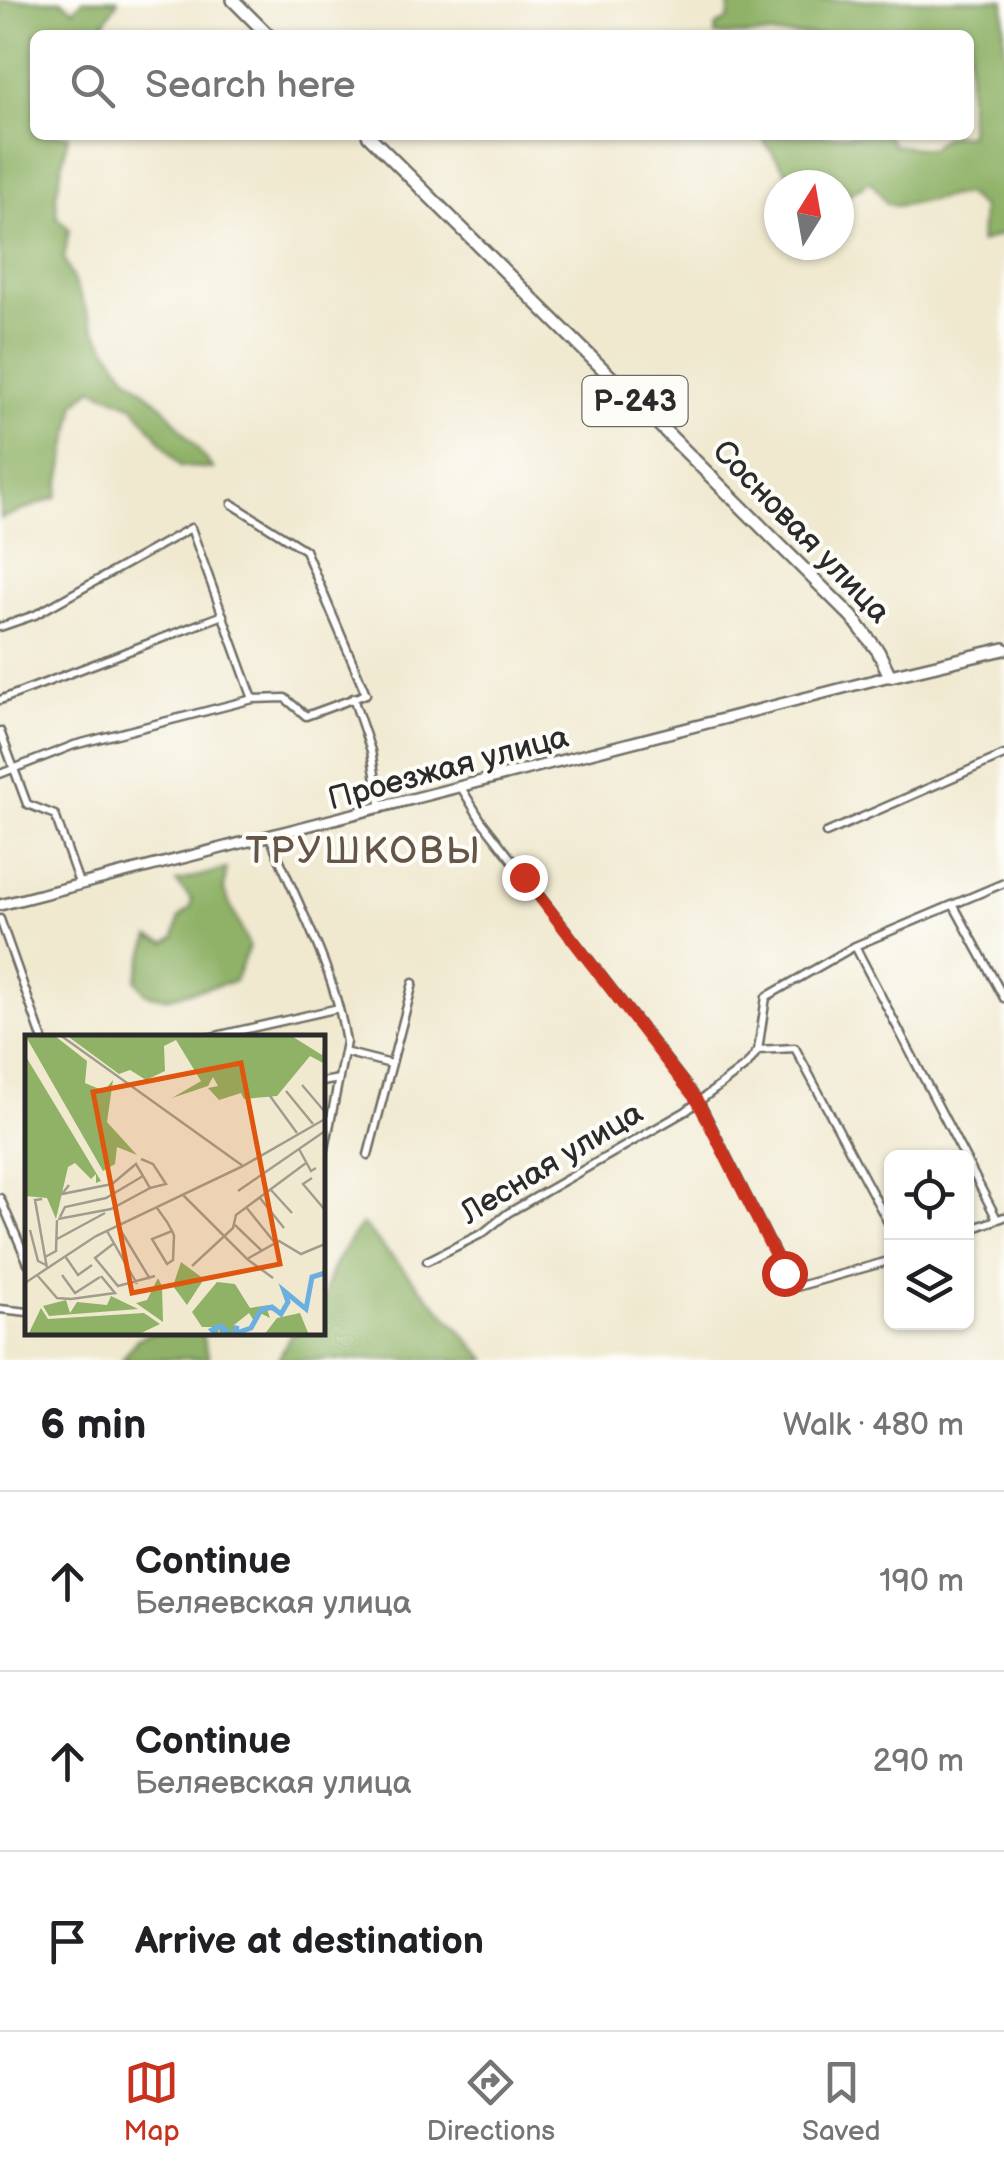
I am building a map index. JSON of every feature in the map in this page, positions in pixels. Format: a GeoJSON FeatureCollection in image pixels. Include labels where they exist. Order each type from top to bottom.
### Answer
{"type":"FeatureCollection","features":[{"type":"Feature","properties":{"kind":"highway"},"geometry":{"type":"LineString","coordinates":[[233,0],[263,30]]}},
{"type":"Feature","properties":{"kind":"highway","name":"Сосновая улица"},"geometry":{"type":"LineString","coordinates":[[373,140],[852,618],[878,652],[890,676]]}},
{"type":"Feature","properties":{"kind":"highway"},"geometry":{"type":"LineString","coordinates":[[890,676],[1004,649]]}},
{"type":"Feature","properties":{"kind":"main road","name":"Проезжая улица"},"geometry":{"type":"LineString","coordinates":[[0,905],[271,839],[890,676]]}},
{"type":"Feature","properties":{"kind":"street"},"geometry":{"type":"LineString","coordinates":[[0,774],[74,745],[253,700],[285,698],[306,716],[366,694],[305,550],[232,504]]}},
{"type":"Feature","properties":{"kind":"street"},"geometry":{"type":"LineString","coordinates":[[0,627],[35,616],[191,528],[253,700]]}},
{"type":"Feature","properties":{"kind":"street"},"geometry":{"type":"LineString","coordinates":[[0,700],[223,616]]}},
{"type":"Feature","properties":{"kind":"street"},"geometry":{"type":"LineString","coordinates":[[354,698],[371,751],[381,810]]}},
{"type":"Feature","properties":{"kind":"street"},"geometry":{"type":"LineString","coordinates":[[0,731],[27,804],[55,815],[79,883]]}},
{"type":"Feature","properties":{"kind":"street"},"geometry":{"type":"LineString","coordinates":[[826,833],[1004,756]]}},
{"type":"Feature","properties":{"kind":"street"},"geometry":{"type":"LineString","coordinates":[[462,789],[472,808],[697,1099],[784,1273],[796,1287],[884,1262]]}},
{"type":"Feature","properties":{"kind":"street"},"geometry":{"type":"LineString","coordinates":[[271,839],[319,946],[339,1008],[344,1052],[325,1150]]}},
{"type":"Feature","properties":{"kind":"street"},"geometry":{"type":"LineString","coordinates":[[884,1215],[796,1048],[758,1050],[766,997],[855,946],[1004,883]]}},
{"type":"Feature","properties":{"kind":"street"},"geometry":{"type":"LineString","coordinates":[[954,906],[1004,998]]}},
{"type":"Feature","properties":{"kind":"street"},"geometry":{"type":"LineString","coordinates":[[0,919],[41,1035]]}},
{"type":"Feature","properties":{"kind":"street"},"geometry":{"type":"LineString","coordinates":[[855,946],[1001,1218],[974,1228]]}},
{"type":"Feature","properties":{"kind":"street"},"geometry":{"type":"LineString","coordinates":[[368,1155],[413,984]]}},
{"type":"Feature","properties":{"kind":"street"},"geometry":{"type":"LineString","coordinates":[[221,1035],[339,1008]]}},
{"type":"Feature","properties":{"kind":"street","name":"Лесная улица"},"geometry":{"type":"LineString","coordinates":[[427,1261],[483,1233],[508,1213],[697,1099],[747,1065],[758,1050]]}},
{"type":"Feature","properties":{"kind":"street"},"geometry":{"type":"LineString","coordinates":[[344,1052],[392,1064]]}},
{"type":"Feature","properties":{"kind":"street"},"geometry":{"type":"LineString","coordinates":[[325,1082],[340,1079]]}},
{"type":"Feature","properties":{"kind":"street"},"geometry":{"type":"LineString","coordinates":[[0,1198],[25,1256]]}},
{"type":"Feature","properties":{"kind":"street"},"geometry":{"type":"LineString","coordinates":[[0,1309],[25,1312]]}},
{"type":"Feature","properties":{"kind":"green space"},"geometry":{"type":"Polygon","coordinates":[[[0,0],[61,0],[74,10],[82,0],[118,0],[100,30],[30,30],[30,140],[67,140],[56,196],[57,217],[69,229],[64,259],[95,330],[125,374],[164,407],[213,469],[180,466],[134,406],[92,388],[76,403],[57,497],[0,519],[0,0]]]}},
{"type":"Feature","properties":{"kind":"green space"},"geometry":{"type":"Polygon","coordinates":[[[711,0],[1004,0],[1004,233],[980,243],[982,208],[965,194],[896,206],[887,204],[871,181],[854,191],[854,170],[785,170],[764,140],[890,140],[893,145],[930,149],[940,140],[974,140],[974,30],[716,30],[728,19],[730,5],[711,0]]]}},
{"type":"Feature","properties":{"kind":"green space"},"geometry":{"type":"Polygon","coordinates":[[[226,869],[224,891],[249,946],[235,981],[165,998],[146,994],[136,980],[150,937],[166,943],[175,937],[179,918],[190,909],[192,900],[176,882],[226,869]]]}},
{"type":"Feature","properties":{"kind":"green space"},"geometry":{"type":"Polygon","coordinates":[[[362,1224],[487,1360],[278,1360],[290,1335],[325,1335],[326,1287],[343,1250],[362,1224]]]}},
{"type":"Feature","properties":{"kind":"green space"},"geometry":{"type":"Polygon","coordinates":[[[146,1335],[202,1335],[209,1358],[122,1360],[137,1339],[146,1335]]]}},
{"type":"Feature","properties":{"kind":"district","name":"ТРУШКОВЫ"},"geometry":{"type":"Point","coordinates":[364,850]}},
{"type":"Feature","properties":{"kind":"route"},"geometry":{"type":"LineString","coordinates":[[524,877],[698,1102],[730,1158],[784,1273]]}}]}
